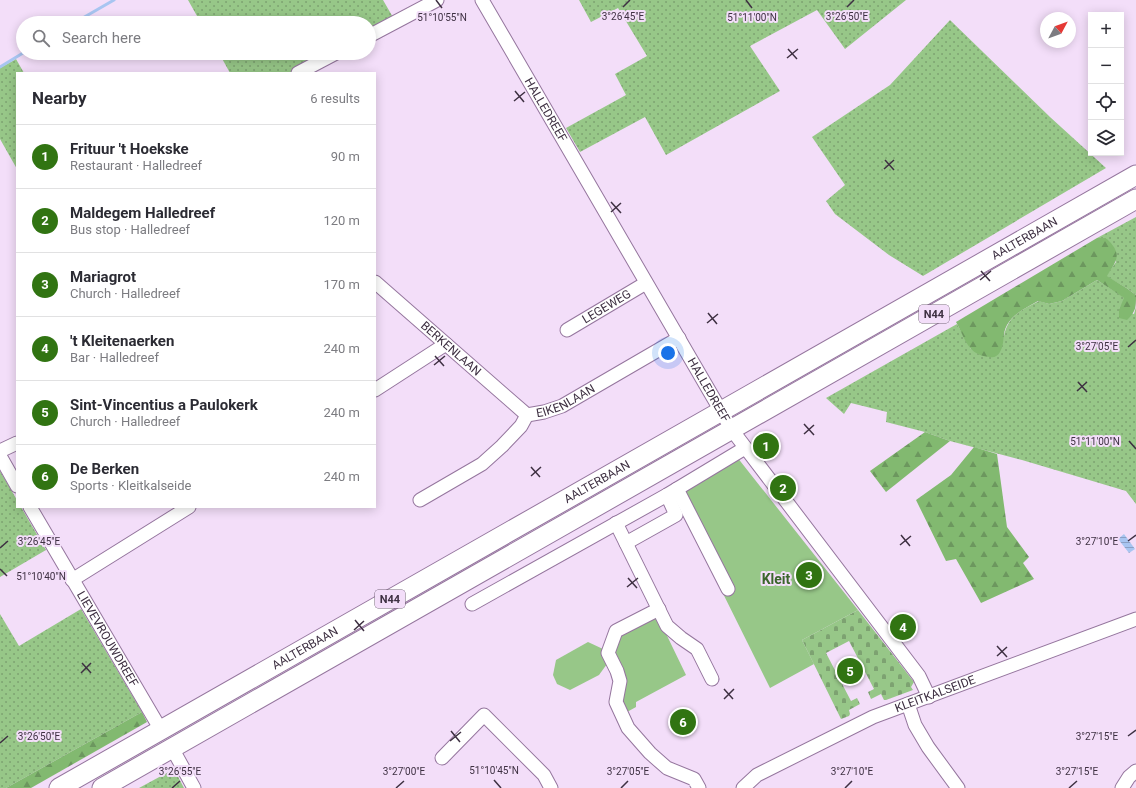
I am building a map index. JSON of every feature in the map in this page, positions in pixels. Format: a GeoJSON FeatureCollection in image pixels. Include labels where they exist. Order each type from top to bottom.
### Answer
{"type":"FeatureCollection","features":[{"type":"Feature","properties":{"kind":"highway","name":"AALTERBAAN"},"geometry":{"type":"LineString","coordinates":[[59,788],[1136,175]]}},
{"type":"Feature","properties":{"kind":"highway","name":"AALTERBAAN"},"geometry":{"type":"LineString","coordinates":[[102,788],[1136,199]]}},
{"type":"Feature","properties":{"kind":"street"},"geometry":{"type":"LineString","coordinates":[[376,32],[437,0]]}},
{"type":"Feature","properties":{"kind":"street","name":"HALLEDREEF"},"geometry":{"type":"LineString","coordinates":[[482,0],[732,430],[919,676],[929,697]]}},
{"type":"Feature","properties":{"kind":"street"},"geometry":{"type":"LineString","coordinates":[[300,72],[323,60]]}},
{"type":"Feature","properties":{"kind":"street","name":"BERKENLAAN"},"geometry":{"type":"LineString","coordinates":[[376,283],[527,415]]}},
{"type":"Feature","properties":{"kind":"street","name":"LEGEWEG"},"geometry":{"type":"LineString","coordinates":[[566,330],[646,283]]}},
{"type":"Feature","properties":{"kind":"street","name":"EIKENLAAN"},"geometry":{"type":"LineString","coordinates":[[420,500],[482,464],[521,426],[527,415],[544,412],[562,406],[679,338]]}},
{"type":"Feature","properties":{"kind":"street"},"geometry":{"type":"LineString","coordinates":[[376,389],[446,344]]}},
{"type":"Feature","properties":{"kind":"street"},"geometry":{"type":"LineString","coordinates":[[0,451],[16,443]]}},
{"type":"Feature","properties":{"kind":"street"},"geometry":{"type":"LineString","coordinates":[[472,604],[672,492],[745,448]]}},
{"type":"Feature","properties":{"kind":"street"},"geometry":{"type":"LineString","coordinates":[[0,456],[16,484]]}},
{"type":"Feature","properties":{"kind":"street"},"geometry":{"type":"LineString","coordinates":[[626,543],[676,515],[672,492]]}},
{"type":"Feature","properties":{"kind":"street"},"geometry":{"type":"LineString","coordinates":[[672,492],[728,590]]}},
{"type":"Feature","properties":{"kind":"street","name":"LIEVEVROUWDREEF"},"geometry":{"type":"LineString","coordinates":[[31,508],[161,730]]}},
{"type":"Feature","properties":{"kind":"street"},"geometry":{"type":"LineString","coordinates":[[72,580],[187,508]]}},
{"type":"Feature","properties":{"kind":"street"},"geometry":{"type":"LineString","coordinates":[[616,523],[667,626],[697,649],[712,678]]}},
{"type":"Feature","properties":{"kind":"street"},"geometry":{"type":"LineString","coordinates":[[659,609],[616,631],[608,653],[620,681],[616,702],[628,728],[650,753],[667,768],[694,779],[699,788]]}},
{"type":"Feature","properties":{"kind":"street","name":"KLEITKALSEIDE"},"geometry":{"type":"LineString","coordinates":[[746,787],[757,775],[873,717],[1136,619]]}},
{"type":"Feature","properties":{"kind":"street"},"geometry":{"type":"LineString","coordinates":[[908,704],[915,725],[928,747],[959,788]]}},
{"type":"Feature","properties":{"kind":"street"},"geometry":{"type":"LineString","coordinates":[[442,758],[484,715],[544,775],[551,788]]}},
{"type":"Feature","properties":{"kind":"street"},"geometry":{"type":"LineString","coordinates":[[172,748],[194,788]]}},
{"type":"Feature","properties":{"kind":"street"},"geometry":{"type":"LineString","coordinates":[[1122,788],[1129,777],[1136,771]]}},
{"type":"Feature","properties":{"kind":"green space"},"geometry":{"type":"Polygon","coordinates":[[[188,0],[383,0],[394,19],[376,28],[376,16],[197,16],[188,0]]]}},
{"type":"Feature","properties":{"kind":"green space"},"geometry":{"type":"Polygon","coordinates":[[[579,0],[906,0],[845,49],[817,10],[750,46],[780,91],[666,155],[645,117],[580,152],[566,128],[626,95],[615,74],[647,56],[618,8],[591,22],[579,0]]]}},
{"type":"Feature","properties":{"kind":"green space"},"geometry":{"type":"Polygon","coordinates":[[[950,20],[1088,152],[1088,156],[1093,156],[1106,168],[923,276],[889,255],[835,214],[826,201],[845,185],[812,137],[890,85],[950,20]]]}},
{"type":"Feature","properties":{"kind":"green space"},"geometry":{"type":"Polygon","coordinates":[[[16,59],[23,72],[16,72],[16,167],[0,139],[0,68],[16,59]]]}},
{"type":"Feature","properties":{"kind":"green space"},"geometry":{"type":"Polygon","coordinates":[[[223,60],[315,60],[292,72],[229,72],[223,60]]]}},
{"type":"Feature","properties":{"kind":"green space"},"geometry":{"type":"Polygon","coordinates":[[[1136,217],[1136,295],[1106,276],[1116,262],[1106,238],[1097,238],[1136,217]]]}},
{"type":"Feature","properties":{"kind":"green space"},"geometry":{"type":"Polygon","coordinates":[[[1097,238],[1106,238],[1115,248],[1117,257],[1116,261],[1107,276],[1136,295],[1135,309],[1127,320],[1119,318],[1119,309],[1124,298],[1097,280],[1062,301],[1049,304],[1038,301],[1017,314],[1005,328],[1002,349],[996,356],[983,356],[972,350],[956,322],[1097,238]]]}},
{"type":"Feature","properties":{"kind":"green space"},"geometry":{"type":"Polygon","coordinates":[[[1097,280],[1125,298],[1119,309],[1134,314],[1136,307],[1136,504],[1126,491],[886,422],[887,412],[851,403],[844,414],[826,398],[957,324],[971,349],[1004,336],[1012,318],[1027,307],[1039,301],[1049,304],[1062,301],[1097,280]]]}},
{"type":"Feature","properties":{"kind":"green space"},"geometry":{"type":"Polygon","coordinates":[[[925,432],[950,441],[886,492],[870,471],[925,432]]]}},
{"type":"Feature","properties":{"kind":"green space"},"geometry":{"type":"Polygon","coordinates":[[[974,447],[997,454],[1007,527],[1029,557],[1023,563],[1034,579],[981,603],[956,559],[946,561],[916,500],[951,475],[974,447]]]}},
{"type":"Feature","properties":{"kind":"green space"},"geometry":{"type":"Polygon","coordinates":[[[737,457],[858,610],[802,640],[814,664],[770,688],[674,495],[737,457]]]}},
{"type":"Feature","properties":{"kind":"green space"},"geometry":{"type":"Polygon","coordinates":[[[0,471],[16,498],[16,508],[22,508],[46,550],[0,577],[0,471]]]}},
{"type":"Feature","properties":{"kind":"green space"},"geometry":{"type":"Polygon","coordinates":[[[81,609],[142,712],[6,788],[0,788],[0,614],[19,646],[81,609]]]}},
{"type":"Feature","properties":{"kind":"green space"},"geometry":{"type":"Polygon","coordinates":[[[858,610],[914,682],[911,687],[913,690],[886,700],[884,700],[881,694],[871,699],[868,692],[874,689],[849,641],[826,653],[851,701],[857,698],[860,704],[849,710],[849,716],[841,719],[802,640],[858,610]]]}},
{"type":"Feature","properties":{"kind":"green space"},"geometry":{"type":"Polygon","coordinates":[[[657,615],[686,675],[636,702],[636,707],[627,712],[621,700],[613,652],[620,633],[657,615]]]}},
{"type":"Feature","properties":{"kind":"green space"},"geometry":{"type":"Polygon","coordinates":[[[588,642],[603,649],[607,664],[599,675],[570,690],[557,684],[553,675],[556,660],[588,642]]]}},
{"type":"Feature","properties":{"kind":"green space"},"geometry":{"type":"Polygon","coordinates":[[[142,712],[147,722],[31,788],[6,788],[142,712]]]}},
{"type":"Feature","properties":{"kind":"green space"},"geometry":{"type":"Polygon","coordinates":[[[174,769],[184,788],[139,788],[174,769]]]}},
{"type":"Feature","properties":{"kind":"water"},"geometry":{"type":"Polygon","coordinates":[[[1124,534],[1135,549],[1129,553],[1118,539],[1124,534]]]}},
{"type":"Feature","properties":{"kind":"waterway"},"geometry":{"type":"LineString","coordinates":[[86,16],[114,0]]}},
{"type":"Feature","properties":{"kind":"waterway"},"geometry":{"type":"LineString","coordinates":[[0,67],[16,57]]}},
{"type":"Feature","properties":{"kind":"place","name":"Frituur 't Hoekske"},"geometry":{"type":"Point","coordinates":[766,446]}},
{"type":"Feature","properties":{"kind":"place","name":"Maldegem Halledreef"},"geometry":{"type":"Point","coordinates":[783,488]}},
{"type":"Feature","properties":{"kind":"place","name":"Mariagrot"},"geometry":{"type":"Point","coordinates":[809,575]}},
{"type":"Feature","properties":{"kind":"place","name":"'t Kleitenaerken"},"geometry":{"type":"Point","coordinates":[903,627]}},
{"type":"Feature","properties":{"kind":"place","name":"Sint-Vincentius a Paulokerk"},"geometry":{"type":"Point","coordinates":[850,671]}},
{"type":"Feature","properties":{"kind":"place","name":"De Berken"},"geometry":{"type":"Point","coordinates":[683,722]}},
{"type":"Feature","properties":{"kind":"district","name":"Kleit"},"geometry":{"type":"Point","coordinates":[776,579]}}]}
